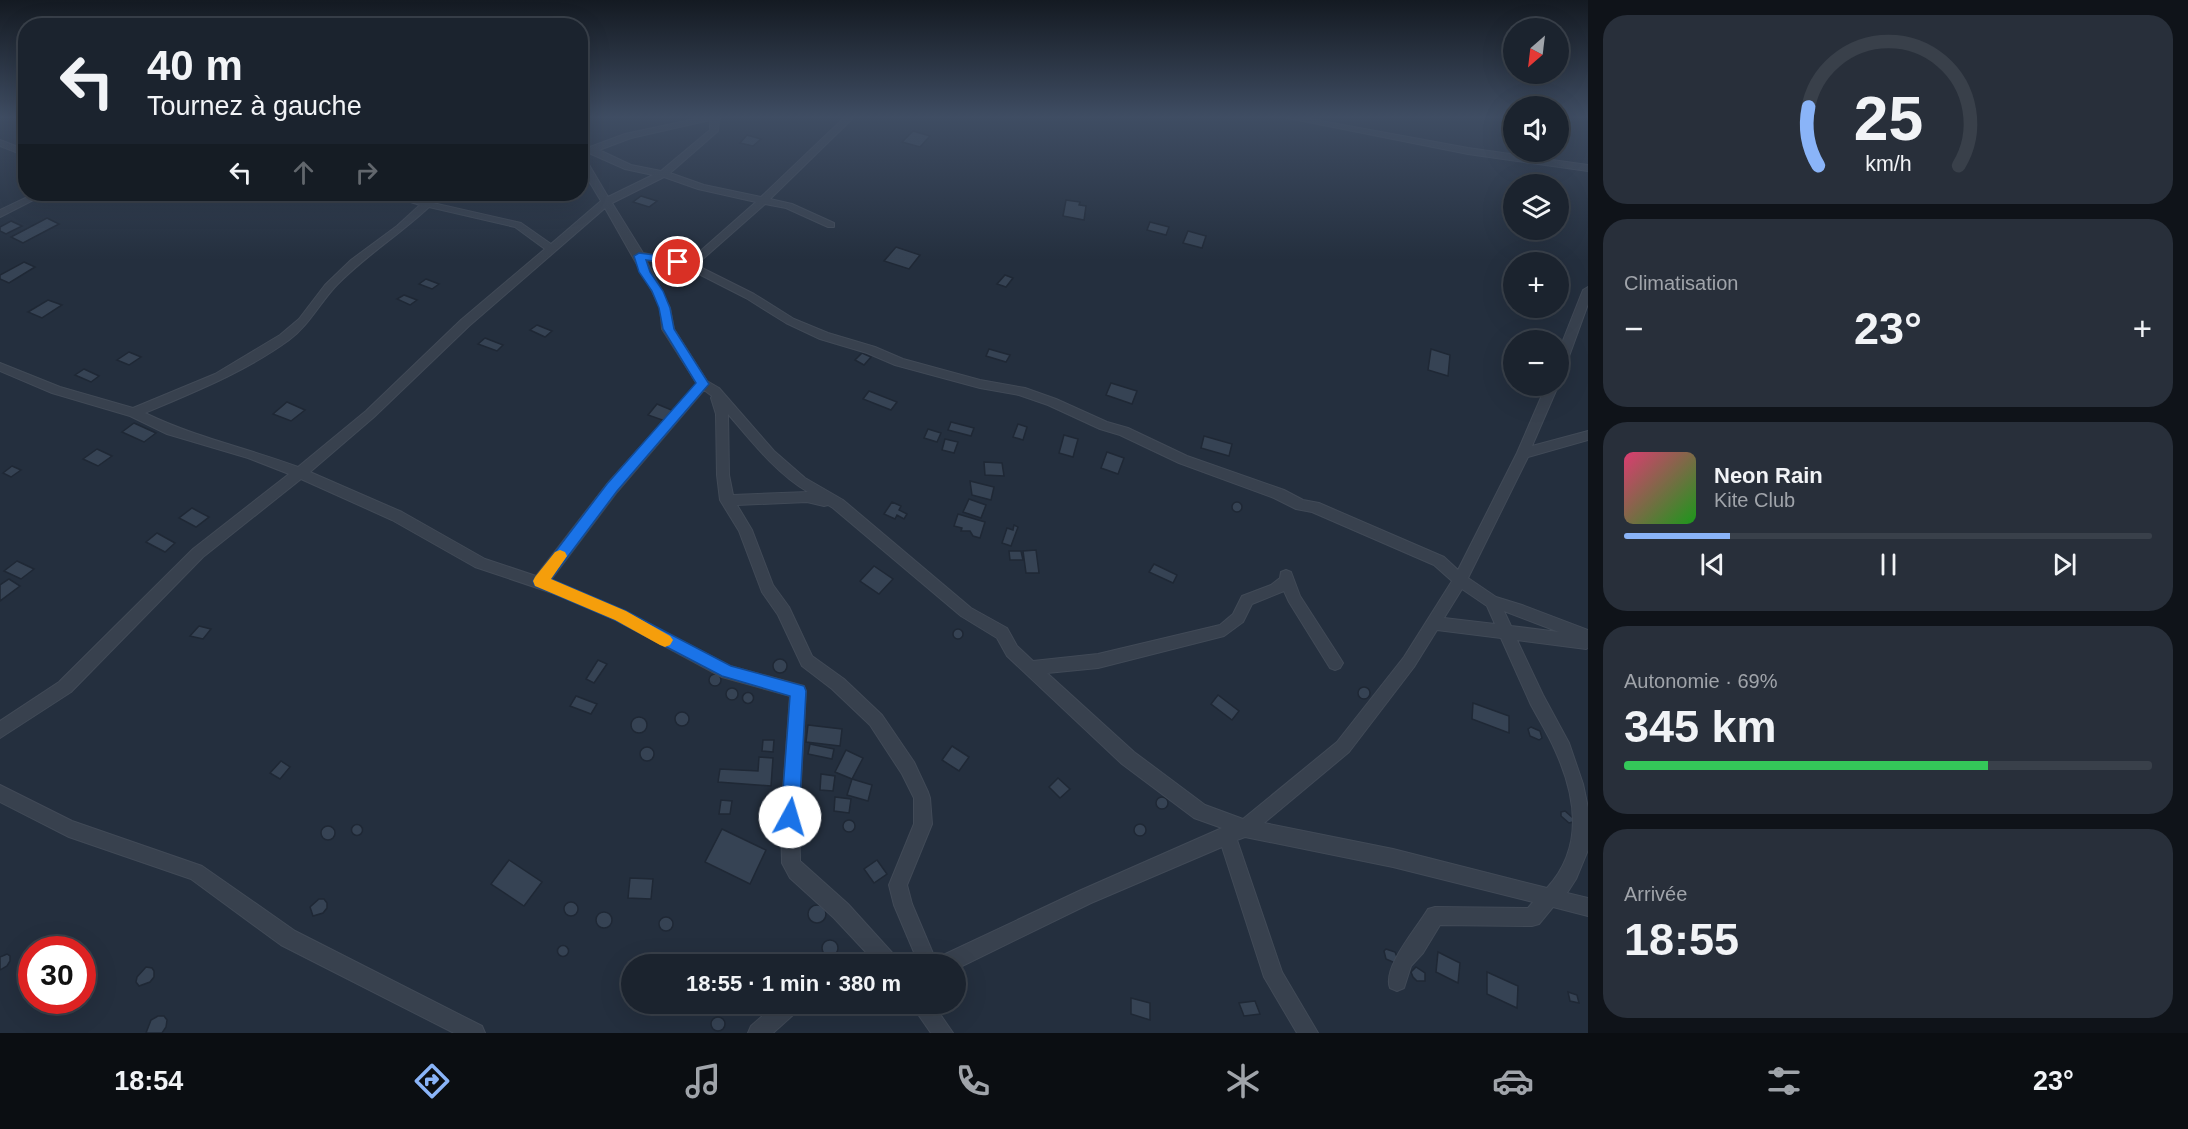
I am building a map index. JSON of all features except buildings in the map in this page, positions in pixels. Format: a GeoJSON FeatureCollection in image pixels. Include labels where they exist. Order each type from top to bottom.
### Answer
{"type":"FeatureCollection","features":[{"type":"Feature","properties":{"kind":"street"},"geometry":{"type":"LineString","coordinates":[[589,164],[606,202],[657,291],[665,308],[668,329],[709,387],[770,454],[800,481],[838,504],[966,612],[1002,633],[1012,651],[1128,758],[1200,812],[1245,828],[1393,858],[1588,907]]}},
{"type":"Feature","properties":{"kind":"street"},"geometry":{"type":"LineString","coordinates":[[620,164],[663,174],[701,187],[797,209],[831,225]]}},
{"type":"Feature","properties":{"kind":"street"},"geometry":{"type":"LineString","coordinates":[[0,730],[64,687],[198,553],[300,473],[370,414],[465,324],[606,202],[663,174],[675,164]]}},
{"type":"Feature","properties":{"kind":"street"},"geometry":{"type":"LineString","coordinates":[[689,266],[765,200],[802,164]]}},
{"type":"Feature","properties":{"kind":"street"},"geometry":{"type":"LineString","coordinates":[[1561,164],[1588,168]]}},
{"type":"Feature","properties":{"kind":"street"},"geometry":{"type":"LineString","coordinates":[[0,214],[26,201]]}},
{"type":"Feature","properties":{"kind":"street"},"geometry":{"type":"LineString","coordinates":[[410,220],[412,201]]}},
{"type":"Feature","properties":{"kind":"street"},"geometry":{"type":"LineString","coordinates":[[421,201],[518,225],[552,249]]}},
{"type":"Feature","properties":{"kind":"street"},"geometry":{"type":"LineString","coordinates":[[134,413],[219,377],[284,338],[303,322],[329,287],[355,262],[431,201]]}},
{"type":"Feature","properties":{"kind":"street"},"geometry":{"type":"LineString","coordinates":[[639,256],[689,266],[750,296],[790,321],[824,336],[899,362],[980,384],[1021,391],[1052,402],[1104,426],[1124,431],[1184,460],[1279,494],[1301,505],[1314,507],[1439,561],[1460,580],[1492,602],[1517,609],[1588,637]]}},
{"type":"Feature","properties":{"kind":"street"},"geometry":{"type":"LineString","coordinates":[[1569,341],[1588,290]]}},
{"type":"Feature","properties":{"kind":"street"},"geometry":{"type":"LineString","coordinates":[[0,367],[56,390],[134,413],[171,431],[252,455],[300,473],[397,516],[480,563],[541,581],[621,616],[727,672],[798,691],[790,817],[791,863],[796,872],[841,911],[880,954]]}},
{"type":"Feature","properties":{"kind":"street"},"geometry":{"type":"LineString","coordinates":[[709,387],[722,414],[723,475],[727,500],[745,530],[767,588],[784,611],[807,661],[838,684],[876,720],[908,768],[922,798],[923,824],[898,885],[903,905],[924,954]]}},
{"type":"Feature","properties":{"kind":"street"},"geometry":{"type":"LineString","coordinates":[[541,581],[612,488],[709,387]]}},
{"type":"Feature","properties":{"kind":"street"},"geometry":{"type":"LineString","coordinates":[[966,954],[1085,897],[1245,828],[1343,747],[1409,662],[1460,580],[1523,453],[1548,396]]}},
{"type":"Feature","properties":{"kind":"street"},"geometry":{"type":"LineString","coordinates":[[1523,453],[1554,447],[1588,435]]}},
{"type":"Feature","properties":{"kind":"street"},"geometry":{"type":"LineString","coordinates":[[727,500],[807,497],[838,504]]}},
{"type":"Feature","properties":{"kind":"street"},"geometry":{"type":"LineString","coordinates":[[1030,668],[1098,661],[1224,630],[1238,618],[1247,600],[1268,593],[1286,578],[1294,598],[1335,663]]}},
{"type":"Feature","properties":{"kind":"street"},"geometry":{"type":"LineString","coordinates":[[1397,981],[1403,961],[1436,916],[1532,917],[1562,885],[1578,855],[1582,837],[1579,802],[1563,748],[1537,700],[1492,602]]}},
{"type":"Feature","properties":{"kind":"street"},"geometry":{"type":"LineString","coordinates":[[1433,623],[1588,642]]}},
{"type":"Feature","properties":{"kind":"street"},"geometry":{"type":"LineString","coordinates":[[0,793],[69,828],[196,872],[288,938],[475,1033]]}},
{"type":"Feature","properties":{"kind":"street"},"geometry":{"type":"LineString","coordinates":[[1227,835],[1274,977],[1308,1033]]}},
{"type":"Feature","properties":{"kind":"street"},"geometry":{"type":"LineString","coordinates":[[758,1033],[778,1014]]}},
{"type":"Feature","properties":{"kind":"street"},"geometry":{"type":"LineString","coordinates":[[929,1014],[943,1033]]}},
{"type":"Feature","properties":{"kind":"slow traffic"},"geometry":{"type":"LineString","coordinates":[[560,556],[541,581],[621,616],[665,640]]}},
{"type":"Feature","properties":{"kind":"route"},"geometry":{"type":"LineString","coordinates":[[678,262],[639,256],[665,308],[668,329],[703,384],[612,488],[541,581],[621,616],[727,672],[798,691],[790,817]]}}]}
